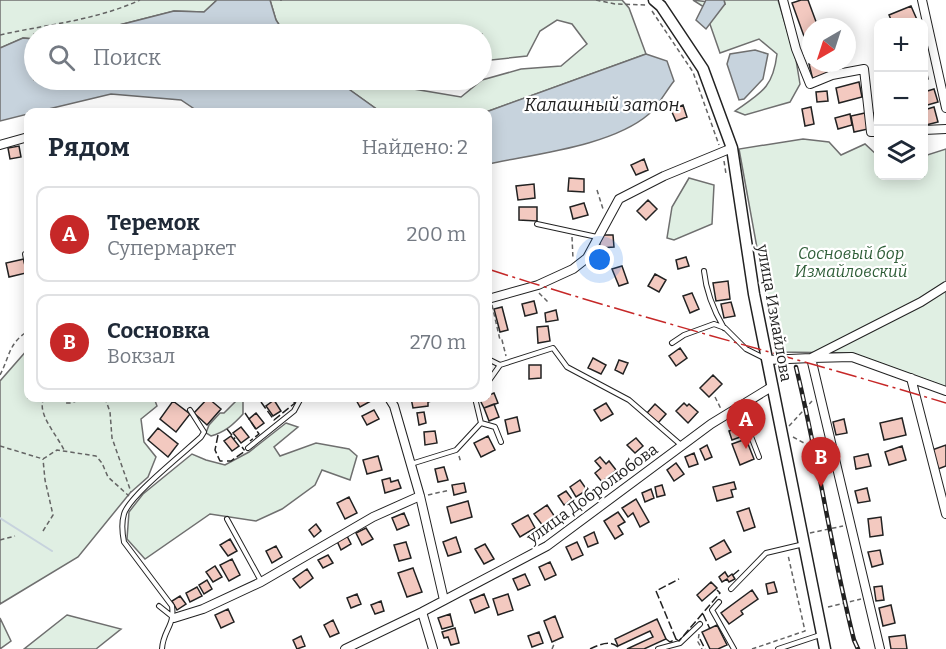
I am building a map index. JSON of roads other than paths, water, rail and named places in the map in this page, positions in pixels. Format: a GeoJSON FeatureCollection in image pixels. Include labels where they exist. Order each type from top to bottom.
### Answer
{"type":"FeatureCollection","features":[{"type":"Feature","properties":{"kind":"main road","name":"улица Измайлова"},"geometry":{"type":"LineString","coordinates":[[657,3],[703,69],[727,150],[767,360],[806,538],[825,649]]}},
{"type":"Feature","properties":{"kind":"street"},"geometry":{"type":"LineString","coordinates":[[783,0],[796,49],[810,84],[832,75],[864,69],[871,132],[874,132]]}},
{"type":"Feature","properties":{"kind":"street"},"geometry":{"type":"LineString","coordinates":[[922,0],[946,108]]}},
{"type":"Feature","properties":{"kind":"street"},"geometry":{"type":"LineString","coordinates":[[928,130],[946,129]]}},
{"type":"Feature","properties":{"kind":"street"},"geometry":{"type":"LineString","coordinates":[[0,145],[24,138]]}},
{"type":"Feature","properties":{"kind":"street"},"geometry":{"type":"LineString","coordinates":[[492,298],[538,285],[573,269],[586,258],[620,199],[664,176],[727,150]]}},
{"type":"Feature","properties":{"kind":"street"},"geometry":{"type":"LineString","coordinates":[[811,358],[921,302],[946,286]]}},
{"type":"Feature","properties":{"kind":"street"},"geometry":{"type":"LineString","coordinates":[[767,360],[852,357],[946,391]]}},
{"type":"Feature","properties":{"kind":"street"},"geometry":{"type":"LineString","coordinates":[[811,358],[880,649]]}},
{"type":"Feature","properties":{"kind":"street"},"geometry":{"type":"LineString","coordinates":[[911,378],[946,514]]}},
{"type":"Feature","properties":{"kind":"street","name":"улица Добролюбова"},"geometry":{"type":"LineString","coordinates":[[345,649],[422,612],[547,546],[681,446],[739,406],[773,386]]}},
{"type":"Feature","properties":{"kind":"street"},"geometry":{"type":"LineString","coordinates":[[392,402],[420,496],[444,600]]}},
{"type":"Feature","properties":{"kind":"street"},"geometry":{"type":"LineString","coordinates":[[174,618],[203,609],[261,582],[373,517],[420,496]]}},
{"type":"Feature","properties":{"kind":"street"},"geometry":{"type":"LineString","coordinates":[[422,612],[433,649]]}},
{"type":"Feature","properties":{"kind":"lane"},"geometry":{"type":"LineString","coordinates":[[537,224],[598,237]]}},
{"type":"Feature","properties":{"kind":"lane"},"geometry":{"type":"LineString","coordinates":[[704,271],[705,282],[717,316],[725,328],[746,349],[767,360]]}},
{"type":"Feature","properties":{"kind":"lane"},"geometry":{"type":"LineString","coordinates":[[672,343],[684,335],[714,324],[725,328]]}},
{"type":"Feature","properties":{"kind":"lane","name":"улица Добролюбова"},"geometry":{"type":"LineString","coordinates":[[500,365],[553,348],[567,367],[629,400],[681,446]]}},
{"type":"Feature","properties":{"kind":"lane"},"geometry":{"type":"LineString","coordinates":[[492,361],[500,365],[492,376]]}},
{"type":"Feature","properties":{"kind":"lane"},"geometry":{"type":"LineString","coordinates":[[248,448],[294,411],[300,402]]}},
{"type":"Feature","properties":{"kind":"lane"},"geometry":{"type":"LineString","coordinates":[[476,402],[481,423]]}},
{"type":"Feature","properties":{"kind":"lane"},"geometry":{"type":"LineString","coordinates":[[739,406],[759,457]]}},
{"type":"Feature","properties":{"kind":"lane"},"geometry":{"type":"LineString","coordinates":[[162,649],[163,639],[174,618],[172,606],[124,542],[121,530],[124,512],[136,497],[204,432],[190,410]]}},
{"type":"Feature","properties":{"kind":"lane"},"geometry":{"type":"LineString","coordinates":[[411,464],[456,450],[481,423]]}},
{"type":"Feature","properties":{"kind":"lane"},"geometry":{"type":"LineString","coordinates":[[481,423],[495,427],[501,442]]}},
{"type":"Feature","properties":{"kind":"lane"},"geometry":{"type":"LineString","coordinates":[[227,519],[261,582]]}},
{"type":"Feature","properties":{"kind":"lane"},"geometry":{"type":"LineString","coordinates":[[731,589],[766,552],[786,548],[806,538]]}},
{"type":"Feature","properties":{"kind":"lane"},"geometry":{"type":"LineString","coordinates":[[719,602],[712,610],[734,649]]}},
{"type":"Feature","properties":{"kind":"lane"},"geometry":{"type":"LineString","coordinates":[[159,606],[174,618]]}},
{"type":"Feature","properties":{"kind":"lane"},"geometry":{"type":"LineString","coordinates":[[658,649],[680,643],[700,624]]}},
{"type":"Feature","properties":{"kind":"lane"},"geometry":{"type":"LineString","coordinates":[[778,649],[822,634]]}},
{"type":"Feature","properties":{"kind":"water"},"geometry":{"type":"Polygon","coordinates":[[[217,0],[270,0],[279,24],[123,24],[174,11],[204,12],[217,0]]]}},
{"type":"Feature","properties":{"kind":"water"},"geometry":{"type":"Polygon","coordinates":[[[706,0],[724,0],[725,4],[706,29],[696,20],[706,0]]]}},
{"type":"Feature","properties":{"kind":"water"},"geometry":{"type":"Polygon","coordinates":[[[24,38],[24,90],[350,90],[375,108],[193,108],[181,100],[111,94],[53,108],[24,108],[24,115],[0,121],[0,48],[24,38]]]}},
{"type":"Feature","properties":{"kind":"water"},"geometry":{"type":"Polygon","coordinates":[[[755,50],[768,54],[763,79],[744,99],[739,100],[727,64],[730,54],[755,50]]]}},
{"type":"Feature","properties":{"kind":"water","name":"Калашный затон"},"geometry":{"type":"Polygon","coordinates":[[[646,54],[667,61],[674,81],[649,114],[615,134],[572,147],[492,163],[492,110],[646,54]]]}},
{"type":"Feature","properties":{"kind":"waterway"},"geometry":{"type":"LineString","coordinates":[[0,518],[52,551]]}},
{"type":"Feature","properties":{"kind":"railway"},"geometry":{"type":"LineString","coordinates":[[796,367],[831,538],[858,649]]}},
{"type":"Feature","properties":{"kind":"place","name":"Теремок"},"geometry":{"type":"Point","coordinates":[746,449]}},
{"type":"Feature","properties":{"kind":"place","name":"Сосновка"},"geometry":{"type":"Point","coordinates":[821,487]}},
{"type":"Feature","properties":{"kind":"park label","name":"Сосновый бор Измайловский"},"geometry":{"type":"Point","coordinates":[851,262]}}]}
